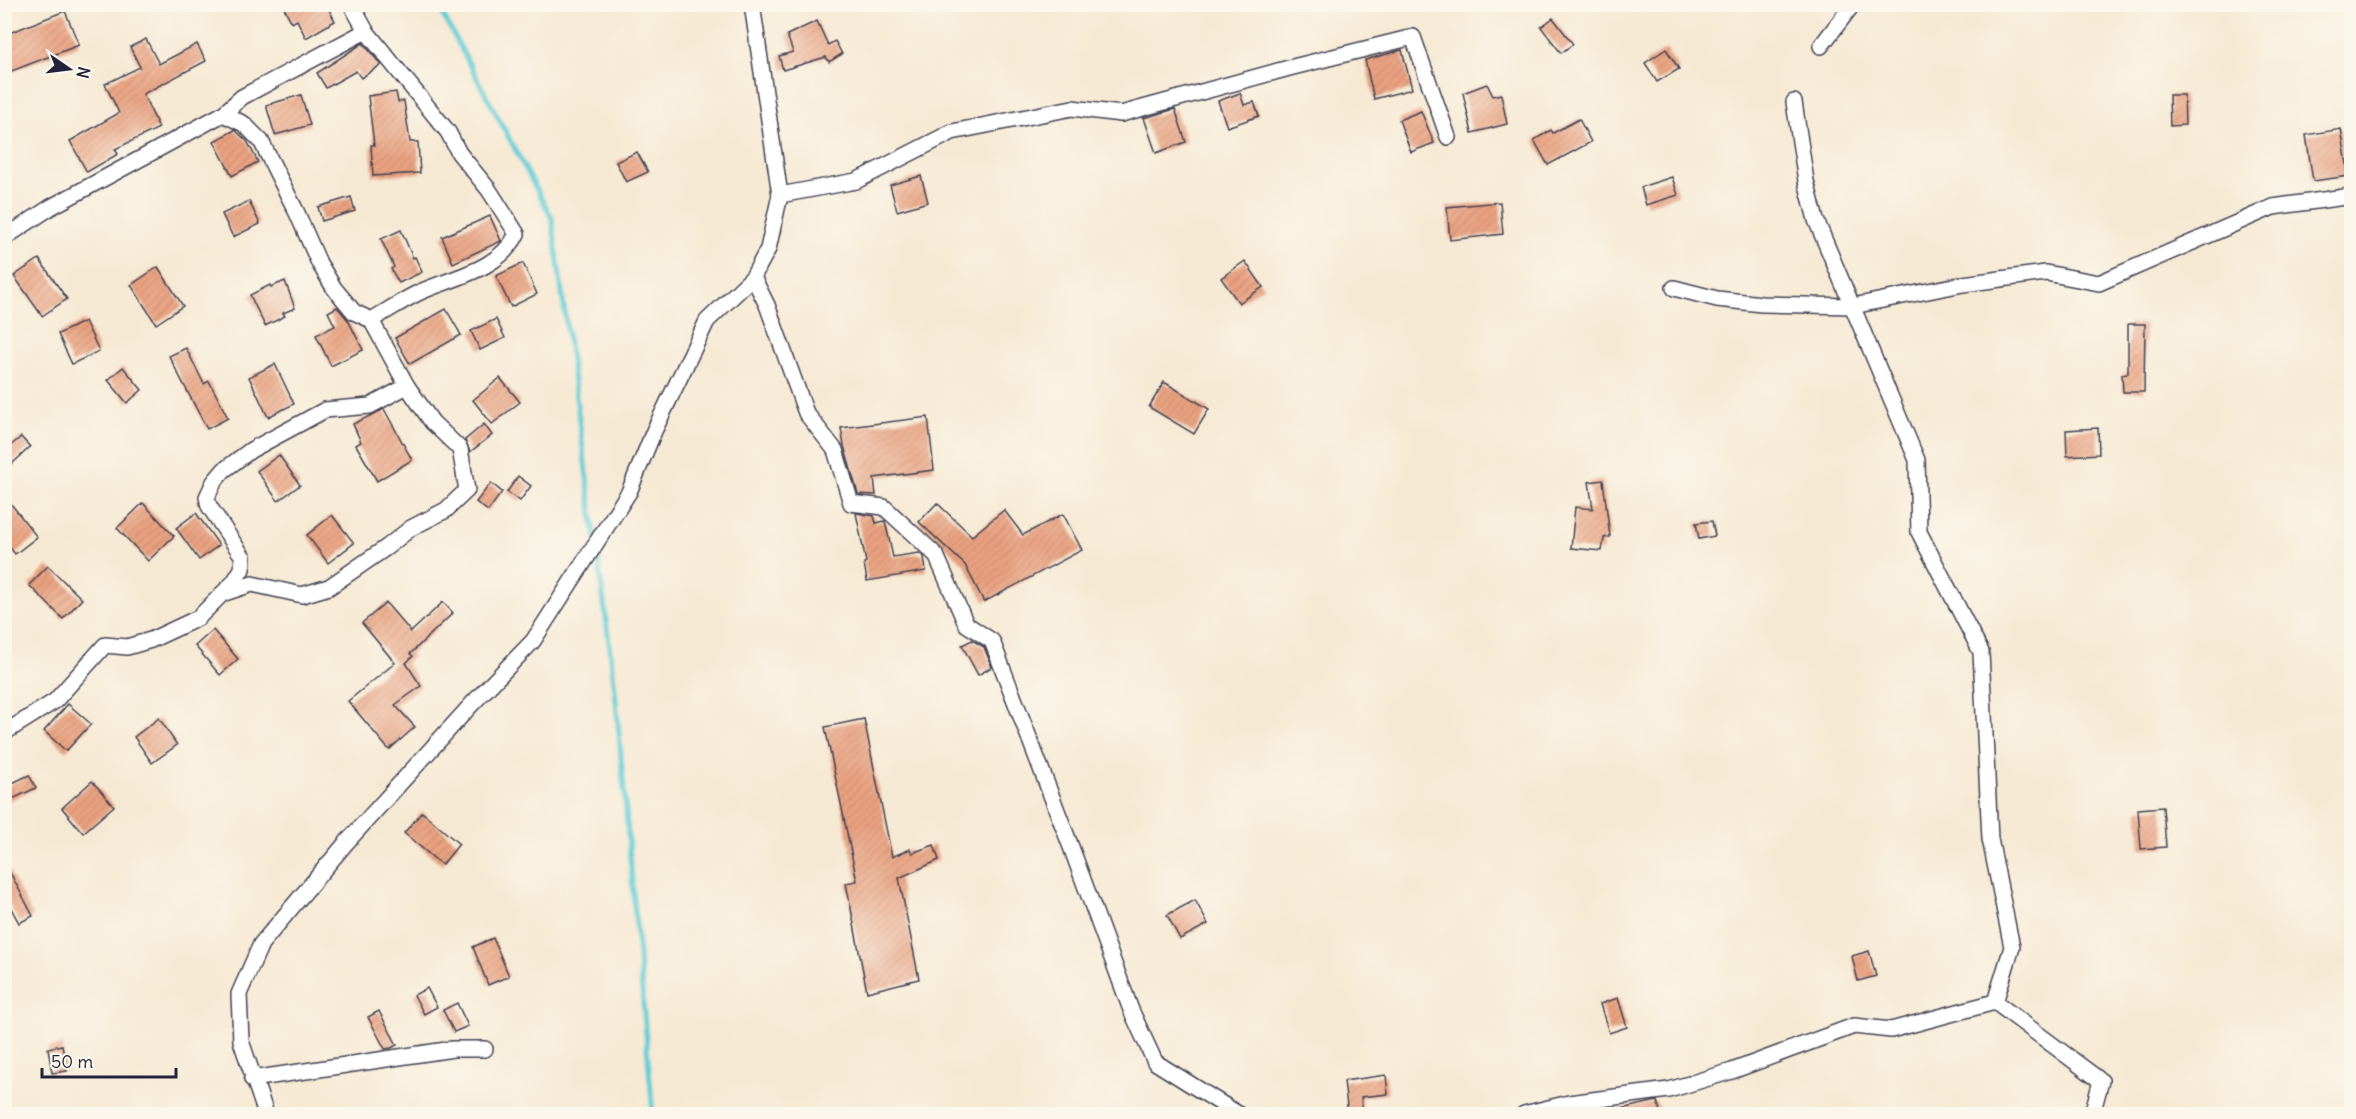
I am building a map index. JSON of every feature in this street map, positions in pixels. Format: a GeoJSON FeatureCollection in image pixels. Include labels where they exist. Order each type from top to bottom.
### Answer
{"type":"FeatureCollection","features":[{"type":"Feature","properties":{"kind":"street"},"geometry":{"type":"LineString","coordinates":[[351,4],[366,31],[448,132],[459,153],[489,190],[517,234],[510,247],[492,262],[420,293],[371,320]]}},
{"type":"Feature","properties":{"kind":"street"},"geometry":{"type":"LineString","coordinates":[[266,1114],[252,1079],[241,1041],[239,993],[261,944],[346,843],[532,641],[629,492],[654,431],[707,321],[753,277],[768,249],[780,195],[752,4]]}},
{"type":"Feature","properties":{"kind":"street"},"geometry":{"type":"LineString","coordinates":[[1821,46],[1853,4]]}},
{"type":"Feature","properties":{"kind":"street"},"geometry":{"type":"LineString","coordinates":[[4,238],[51,207],[223,114],[242,97],[366,31]]}},
{"type":"Feature","properties":{"kind":"street"},"geometry":{"type":"LineString","coordinates":[[780,195],[856,181],[952,132],[1072,108],[1121,114],[1413,37],[1448,137]]}},
{"type":"Feature","properties":{"kind":"street"},"geometry":{"type":"LineString","coordinates":[[1794,102],[1806,181],[1815,220],[1917,460],[1919,532],[1981,652],[1990,839],[2012,947],[1995,1002]]}},
{"type":"Feature","properties":{"kind":"street"},"geometry":{"type":"LineString","coordinates":[[222,594],[252,584],[302,595],[329,587],[387,548],[411,528],[446,510],[467,490],[460,449],[432,422],[407,386],[371,320],[354,312],[334,288],[319,263],[261,141],[244,124],[223,114]]}},
{"type":"Feature","properties":{"kind":"street"},"geometry":{"type":"LineString","coordinates":[[1674,288],[1717,298],[1762,304],[1853,306],[1963,284],[2046,273],[2098,283],[2273,207],[2352,196]]}},
{"type":"Feature","properties":{"kind":"street"},"geometry":{"type":"LineString","coordinates":[[753,277],[767,305],[807,413],[836,450],[851,503],[884,507],[936,555],[966,624],[992,641],[1131,1010],[1155,1062],[1238,1114]]}},
{"type":"Feature","properties":{"kind":"street"},"geometry":{"type":"LineString","coordinates":[[4,733],[56,701],[105,645],[127,647],[151,640],[198,618],[234,582],[242,569],[243,557],[209,506],[207,497],[214,482],[224,470],[250,450],[325,410],[370,406],[407,386]]}},
{"type":"Feature","properties":{"kind":"street"},"geometry":{"type":"LineString","coordinates":[[1524,1114],[1569,1103],[1669,1090],[1732,1071],[1854,1026],[1891,1030],[1995,1002]]}},
{"type":"Feature","properties":{"kind":"street"},"geometry":{"type":"LineString","coordinates":[[1995,1002],[2101,1081],[2092,1114]]}},
{"type":"Feature","properties":{"kind":"street"},"geometry":{"type":"LineString","coordinates":[[252,1079],[453,1049],[485,1050]]}},
{"type":"Feature","properties":{"kind":"building"},"geometry":{"type":"Polygon","coordinates":[[[282,4],[326,4],[335,21],[306,38],[297,20],[292,23],[282,4]]]}},
{"type":"Feature","properties":{"kind":"building"},"geometry":{"type":"Polygon","coordinates":[[[65,11],[79,45],[4,74],[4,35],[65,11]]]}},
{"type":"Feature","properties":{"kind":"building"},"geometry":{"type":"Polygon","coordinates":[[[1553,18],[1573,44],[1561,53],[1541,27],[1553,18]]]}},
{"type":"Feature","properties":{"kind":"building"},"geometry":{"type":"Polygon","coordinates":[[[817,21],[828,45],[835,41],[842,54],[829,62],[826,57],[783,70],[779,56],[793,52],[787,35],[817,21]]]}},
{"type":"Feature","properties":{"kind":"building"},"geometry":{"type":"Polygon","coordinates":[[[146,39],[159,64],[197,44],[206,61],[143,94],[159,128],[115,149],[118,154],[87,172],[70,141],[119,113],[105,84],[140,67],[130,47],[146,39]]]}},
{"type":"Feature","properties":{"kind":"building"},"geometry":{"type":"Polygon","coordinates":[[[363,43],[381,65],[361,78],[356,71],[326,88],[317,73],[363,43]]]}},
{"type":"Feature","properties":{"kind":"building"},"geometry":{"type":"Polygon","coordinates":[[[1666,49],[1679,69],[1657,82],[1645,63],[1666,49]]]}},
{"type":"Feature","properties":{"kind":"building"},"geometry":{"type":"Polygon","coordinates":[[[1402,50],[1412,89],[1374,99],[1365,60],[1402,50]]]}},
{"type":"Feature","properties":{"kind":"building"},"geometry":{"type":"Polygon","coordinates":[[[1487,84],[1493,96],[1501,94],[1507,124],[1472,133],[1463,93],[1487,84]]]}},
{"type":"Feature","properties":{"kind":"building"},"geometry":{"type":"Polygon","coordinates":[[[396,92],[398,102],[404,101],[410,142],[418,142],[420,173],[373,176],[371,145],[374,145],[368,96],[396,92]]]}},
{"type":"Feature","properties":{"kind":"building"},"geometry":{"type":"Polygon","coordinates":[[[1240,93],[1244,105],[1254,102],[1259,116],[1227,127],[1218,101],[1240,93]]]}},
{"type":"Feature","properties":{"kind":"building"},"geometry":{"type":"Polygon","coordinates":[[[301,95],[310,125],[275,135],[266,105],[301,95]]]}},
{"type":"Feature","properties":{"kind":"building"},"geometry":{"type":"Polygon","coordinates":[[[2169,95],[2184,95],[2185,125],[2170,126],[2169,95]]]}},
{"type":"Feature","properties":{"kind":"building"},"geometry":{"type":"Polygon","coordinates":[[[1175,109],[1186,142],[1156,153],[1144,118],[1175,109]]]}},
{"type":"Feature","properties":{"kind":"building"},"geometry":{"type":"Polygon","coordinates":[[[1421,111],[1434,143],[1411,152],[1399,120],[1421,111]]]}},
{"type":"Feature","properties":{"kind":"building"},"geometry":{"type":"Polygon","coordinates":[[[1579,119],[1591,142],[1548,165],[1534,140],[1551,130],[1553,133],[1579,119]]]}},
{"type":"Feature","properties":{"kind":"building"},"geometry":{"type":"Polygon","coordinates":[[[2341,129],[2349,176],[2313,181],[2306,135],[2341,129]]]}},
{"type":"Feature","properties":{"kind":"building"},"geometry":{"type":"Polygon","coordinates":[[[235,130],[247,141],[258,162],[232,176],[214,141],[235,130]]]}},
{"type":"Feature","properties":{"kind":"building"},"geometry":{"type":"Polygon","coordinates":[[[637,152],[648,172],[626,182],[616,162],[637,152]]]}},
{"type":"Feature","properties":{"kind":"building"},"geometry":{"type":"Polygon","coordinates":[[[921,176],[928,202],[897,211],[890,185],[921,176]]]}},
{"type":"Feature","properties":{"kind":"building"},"geometry":{"type":"Polygon","coordinates":[[[1672,177],[1678,195],[1646,205],[1641,187],[1672,177]]]}},
{"type":"Feature","properties":{"kind":"building"},"geometry":{"type":"Polygon","coordinates":[[[351,197],[355,211],[322,221],[318,207],[351,197]]]}},
{"type":"Feature","properties":{"kind":"building"},"geometry":{"type":"Polygon","coordinates":[[[249,201],[260,224],[233,237],[222,214],[249,201]]]}},
{"type":"Feature","properties":{"kind":"building"},"geometry":{"type":"Polygon","coordinates":[[[1500,202],[1503,234],[1450,240],[1447,207],[1500,202]]]}},
{"type":"Feature","properties":{"kind":"building"},"geometry":{"type":"Polygon","coordinates":[[[490,216],[501,241],[453,263],[442,237],[490,216]]]}},
{"type":"Feature","properties":{"kind":"building"},"geometry":{"type":"Polygon","coordinates":[[[401,230],[422,272],[399,283],[391,269],[394,267],[381,239],[401,230]]]}},
{"type":"Feature","properties":{"kind":"building"},"geometry":{"type":"Polygon","coordinates":[[[39,259],[67,299],[42,316],[14,276],[39,259]]]}},
{"type":"Feature","properties":{"kind":"building"},"geometry":{"type":"Polygon","coordinates":[[[1245,261],[1263,287],[1239,303],[1221,278],[1245,261]]]}},
{"type":"Feature","properties":{"kind":"building"},"geometry":{"type":"Polygon","coordinates":[[[523,263],[537,294],[511,307],[496,276],[523,263]]]}},
{"type":"Feature","properties":{"kind":"building"},"geometry":{"type":"Polygon","coordinates":[[[158,267],[183,306],[156,324],[131,285],[158,267]]]}},
{"type":"Feature","properties":{"kind":"building"},"geometry":{"type":"Polygon","coordinates":[[[285,281],[295,308],[283,313],[285,316],[265,326],[250,295],[270,285],[271,287],[285,281]]]}},
{"type":"Feature","properties":{"kind":"building"},"geometry":{"type":"Polygon","coordinates":[[[337,307],[348,320],[363,350],[331,366],[316,335],[335,326],[328,312],[337,307]]]}},
{"type":"Feature","properties":{"kind":"building"},"geometry":{"type":"Polygon","coordinates":[[[446,309],[461,335],[410,364],[395,338],[446,309]]]}},
{"type":"Feature","properties":{"kind":"building"},"geometry":{"type":"Polygon","coordinates":[[[496,319],[505,338],[480,350],[471,331],[496,319]]]}},
{"type":"Feature","properties":{"kind":"building"},"geometry":{"type":"Polygon","coordinates":[[[85,321],[99,351],[72,364],[58,334],[85,321]]]}},
{"type":"Feature","properties":{"kind":"building"},"geometry":{"type":"Polygon","coordinates":[[[2128,324],[2145,324],[2144,392],[2123,392],[2122,374],[2128,373],[2128,324]]]}},
{"type":"Feature","properties":{"kind":"building"},"geometry":{"type":"Polygon","coordinates":[[[186,348],[204,384],[209,381],[228,418],[207,429],[169,356],[186,348]]]}},
{"type":"Feature","properties":{"kind":"building"},"geometry":{"type":"Polygon","coordinates":[[[275,364],[294,404],[268,417],[249,377],[275,364]]]}},
{"type":"Feature","properties":{"kind":"building"},"geometry":{"type":"Polygon","coordinates":[[[123,367],[142,390],[127,403],[108,380],[123,367]]]}},
{"type":"Feature","properties":{"kind":"building"},"geometry":{"type":"Polygon","coordinates":[[[500,378],[520,402],[492,424],[473,400],[500,378]]]}},
{"type":"Feature","properties":{"kind":"building"},"geometry":{"type":"Polygon","coordinates":[[[1164,382],[1209,409],[1194,434],[1149,407],[1164,382]]]}},
{"type":"Feature","properties":{"kind":"building"},"geometry":{"type":"Polygon","coordinates":[[[384,409],[412,460],[377,481],[356,445],[361,442],[353,424],[384,409]]]}},
{"type":"Feature","properties":{"kind":"building"},"geometry":{"type":"Polygon","coordinates":[[[928,417],[934,470],[874,478],[876,495],[858,494],[841,428],[928,417]]]}},
{"type":"Feature","properties":{"kind":"building"},"geometry":{"type":"Polygon","coordinates":[[[484,424],[492,435],[470,452],[465,440],[484,424]]]}},
{"type":"Feature","properties":{"kind":"building"},"geometry":{"type":"Polygon","coordinates":[[[2098,428],[2099,454],[2067,456],[2066,430],[2098,428]]]}},
{"type":"Feature","properties":{"kind":"building"},"geometry":{"type":"Polygon","coordinates":[[[21,437],[30,447],[12,464],[4,451],[21,437]]]}},
{"type":"Feature","properties":{"kind":"building"},"geometry":{"type":"Polygon","coordinates":[[[279,455],[300,485],[278,501],[257,471],[279,455]]]}},
{"type":"Feature","properties":{"kind":"building"},"geometry":{"type":"Polygon","coordinates":[[[518,476],[531,486],[520,501],[507,492],[518,476]]]}},
{"type":"Feature","properties":{"kind":"building"},"geometry":{"type":"Polygon","coordinates":[[[1603,480],[1610,537],[1604,538],[1602,551],[1571,548],[1575,507],[1593,509],[1589,482],[1603,480]]]}},
{"type":"Feature","properties":{"kind":"building"},"geometry":{"type":"Polygon","coordinates":[[[491,483],[502,492],[488,511],[476,502],[491,483]]]}},
{"type":"Feature","properties":{"kind":"building"},"geometry":{"type":"Polygon","coordinates":[[[4,495],[37,537],[15,554],[4,540],[4,495]]]}},
{"type":"Feature","properties":{"kind":"building"},"geometry":{"type":"Polygon","coordinates":[[[143,503],[174,536],[148,561],[117,528],[143,503]]]}},
{"type":"Feature","properties":{"kind":"building"},"geometry":{"type":"Polygon","coordinates":[[[937,503],[972,536],[1004,510],[1023,535],[1063,514],[1082,550],[984,602],[965,565],[919,522],[937,503]]]}},
{"type":"Feature","properties":{"kind":"building"},"geometry":{"type":"Polygon","coordinates":[[[196,513],[219,545],[199,560],[176,528],[196,513]]]}},
{"type":"Feature","properties":{"kind":"building"},"geometry":{"type":"Polygon","coordinates":[[[856,513],[874,516],[876,523],[885,521],[893,557],[919,553],[924,557],[926,571],[867,581],[864,563],[866,562],[856,513]]]}},
{"type":"Feature","properties":{"kind":"building"},"geometry":{"type":"Polygon","coordinates":[[[332,515],[354,543],[328,563],[307,535],[332,515]]]}},
{"type":"Feature","properties":{"kind":"building"},"geometry":{"type":"Polygon","coordinates":[[[1712,521],[1715,536],[1699,539],[1696,523],[1712,521]]]}},
{"type":"Feature","properties":{"kind":"building"},"geometry":{"type":"Polygon","coordinates":[[[48,566],[82,599],[63,619],[29,585],[48,566]]]}},
{"type":"Feature","properties":{"kind":"building"},"geometry":{"type":"Polygon","coordinates":[[[443,602],[453,613],[410,654],[413,656],[406,663],[421,686],[395,705],[415,727],[389,750],[348,701],[395,663],[362,623],[386,603],[411,632],[443,602]]]}},
{"type":"Feature","properties":{"kind":"building"},"geometry":{"type":"Polygon","coordinates":[[[213,630],[238,659],[220,675],[195,646],[213,630]]]}},
{"type":"Feature","properties":{"kind":"building"},"geometry":{"type":"Polygon","coordinates":[[[972,640],[984,647],[992,667],[978,675],[962,645],[972,640]]]}},
{"type":"Feature","properties":{"kind":"building"},"geometry":{"type":"Polygon","coordinates":[[[68,704],[91,724],[66,751],[44,731],[68,704]]]}},
{"type":"Feature","properties":{"kind":"building"},"geometry":{"type":"Polygon","coordinates":[[[159,718],[177,745],[152,763],[134,737],[159,718]]]}},
{"type":"Feature","properties":{"kind":"building"},"geometry":{"type":"Polygon","coordinates":[[[864,719],[892,857],[910,849],[912,853],[934,845],[939,860],[899,878],[919,979],[867,992],[846,883],[857,881],[825,727],[864,719]]]}},
{"type":"Feature","properties":{"kind":"building"},"geometry":{"type":"Polygon","coordinates":[[[29,775],[36,788],[8,801],[4,794],[4,787],[29,775]]]}},
{"type":"Feature","properties":{"kind":"building"},"geometry":{"type":"Polygon","coordinates":[[[92,781],[114,806],[83,833],[62,808],[92,781]]]}},
{"type":"Feature","properties":{"kind":"building"},"geometry":{"type":"Polygon","coordinates":[[[2163,807],[2166,847],[2141,849],[2138,809],[2163,807]]]}},
{"type":"Feature","properties":{"kind":"building"},"geometry":{"type":"Polygon","coordinates":[[[422,812],[459,844],[442,865],[404,833],[422,812]]]}},
{"type":"Feature","properties":{"kind":"building"},"geometry":{"type":"Polygon","coordinates":[[[4,861],[33,916],[19,923],[4,895],[4,861]]]}},
{"type":"Feature","properties":{"kind":"building"},"geometry":{"type":"Polygon","coordinates":[[[1195,900],[1208,924],[1180,939],[1167,915],[1195,900]]]}},
{"type":"Feature","properties":{"kind":"building"},"geometry":{"type":"Polygon","coordinates":[[[493,938],[509,976],[488,985],[473,947],[493,938]]]}},
{"type":"Feature","properties":{"kind":"building"},"geometry":{"type":"Polygon","coordinates":[[[1869,951],[1876,976],[1858,981],[1852,956],[1869,951]]]}},
{"type":"Feature","properties":{"kind":"building"},"geometry":{"type":"Polygon","coordinates":[[[427,988],[437,1007],[424,1014],[414,995],[427,988]]]}},
{"type":"Feature","properties":{"kind":"building"},"geometry":{"type":"Polygon","coordinates":[[[1618,998],[1627,1027],[1609,1033],[1600,1004],[1618,998]]]}},
{"type":"Feature","properties":{"kind":"building"},"geometry":{"type":"Polygon","coordinates":[[[457,1003],[468,1026],[454,1032],[443,1010],[457,1003]]]}},
{"type":"Feature","properties":{"kind":"building"},"geometry":{"type":"Polygon","coordinates":[[[379,1011],[397,1045],[391,1048],[385,1049],[368,1017],[379,1011]]]}},
{"type":"Feature","properties":{"kind":"building"},"geometry":{"type":"Polygon","coordinates":[[[62,1045],[67,1071],[52,1073],[48,1048],[62,1045]]]}},
{"type":"Feature","properties":{"kind":"building"},"geometry":{"type":"Polygon","coordinates":[[[1386,1075],[1388,1094],[1361,1097],[1363,1114],[1348,1114],[1344,1081],[1386,1075]]]}},
{"type":"Feature","properties":{"kind":"building"},"geometry":{"type":"Polygon","coordinates":[[[1657,1101],[1661,1114],[1617,1114],[1616,1110],[1657,1101]]]}},
{"type":"Feature","properties":{"kind":"waterway"},"geometry":{"type":"LineString","coordinates":[[437,4],[552,218],[595,537]]}},
{"type":"Feature","properties":{"kind":"waterway"},"geometry":{"type":"LineString","coordinates":[[597,549],[615,689],[653,1114]]}}]}
